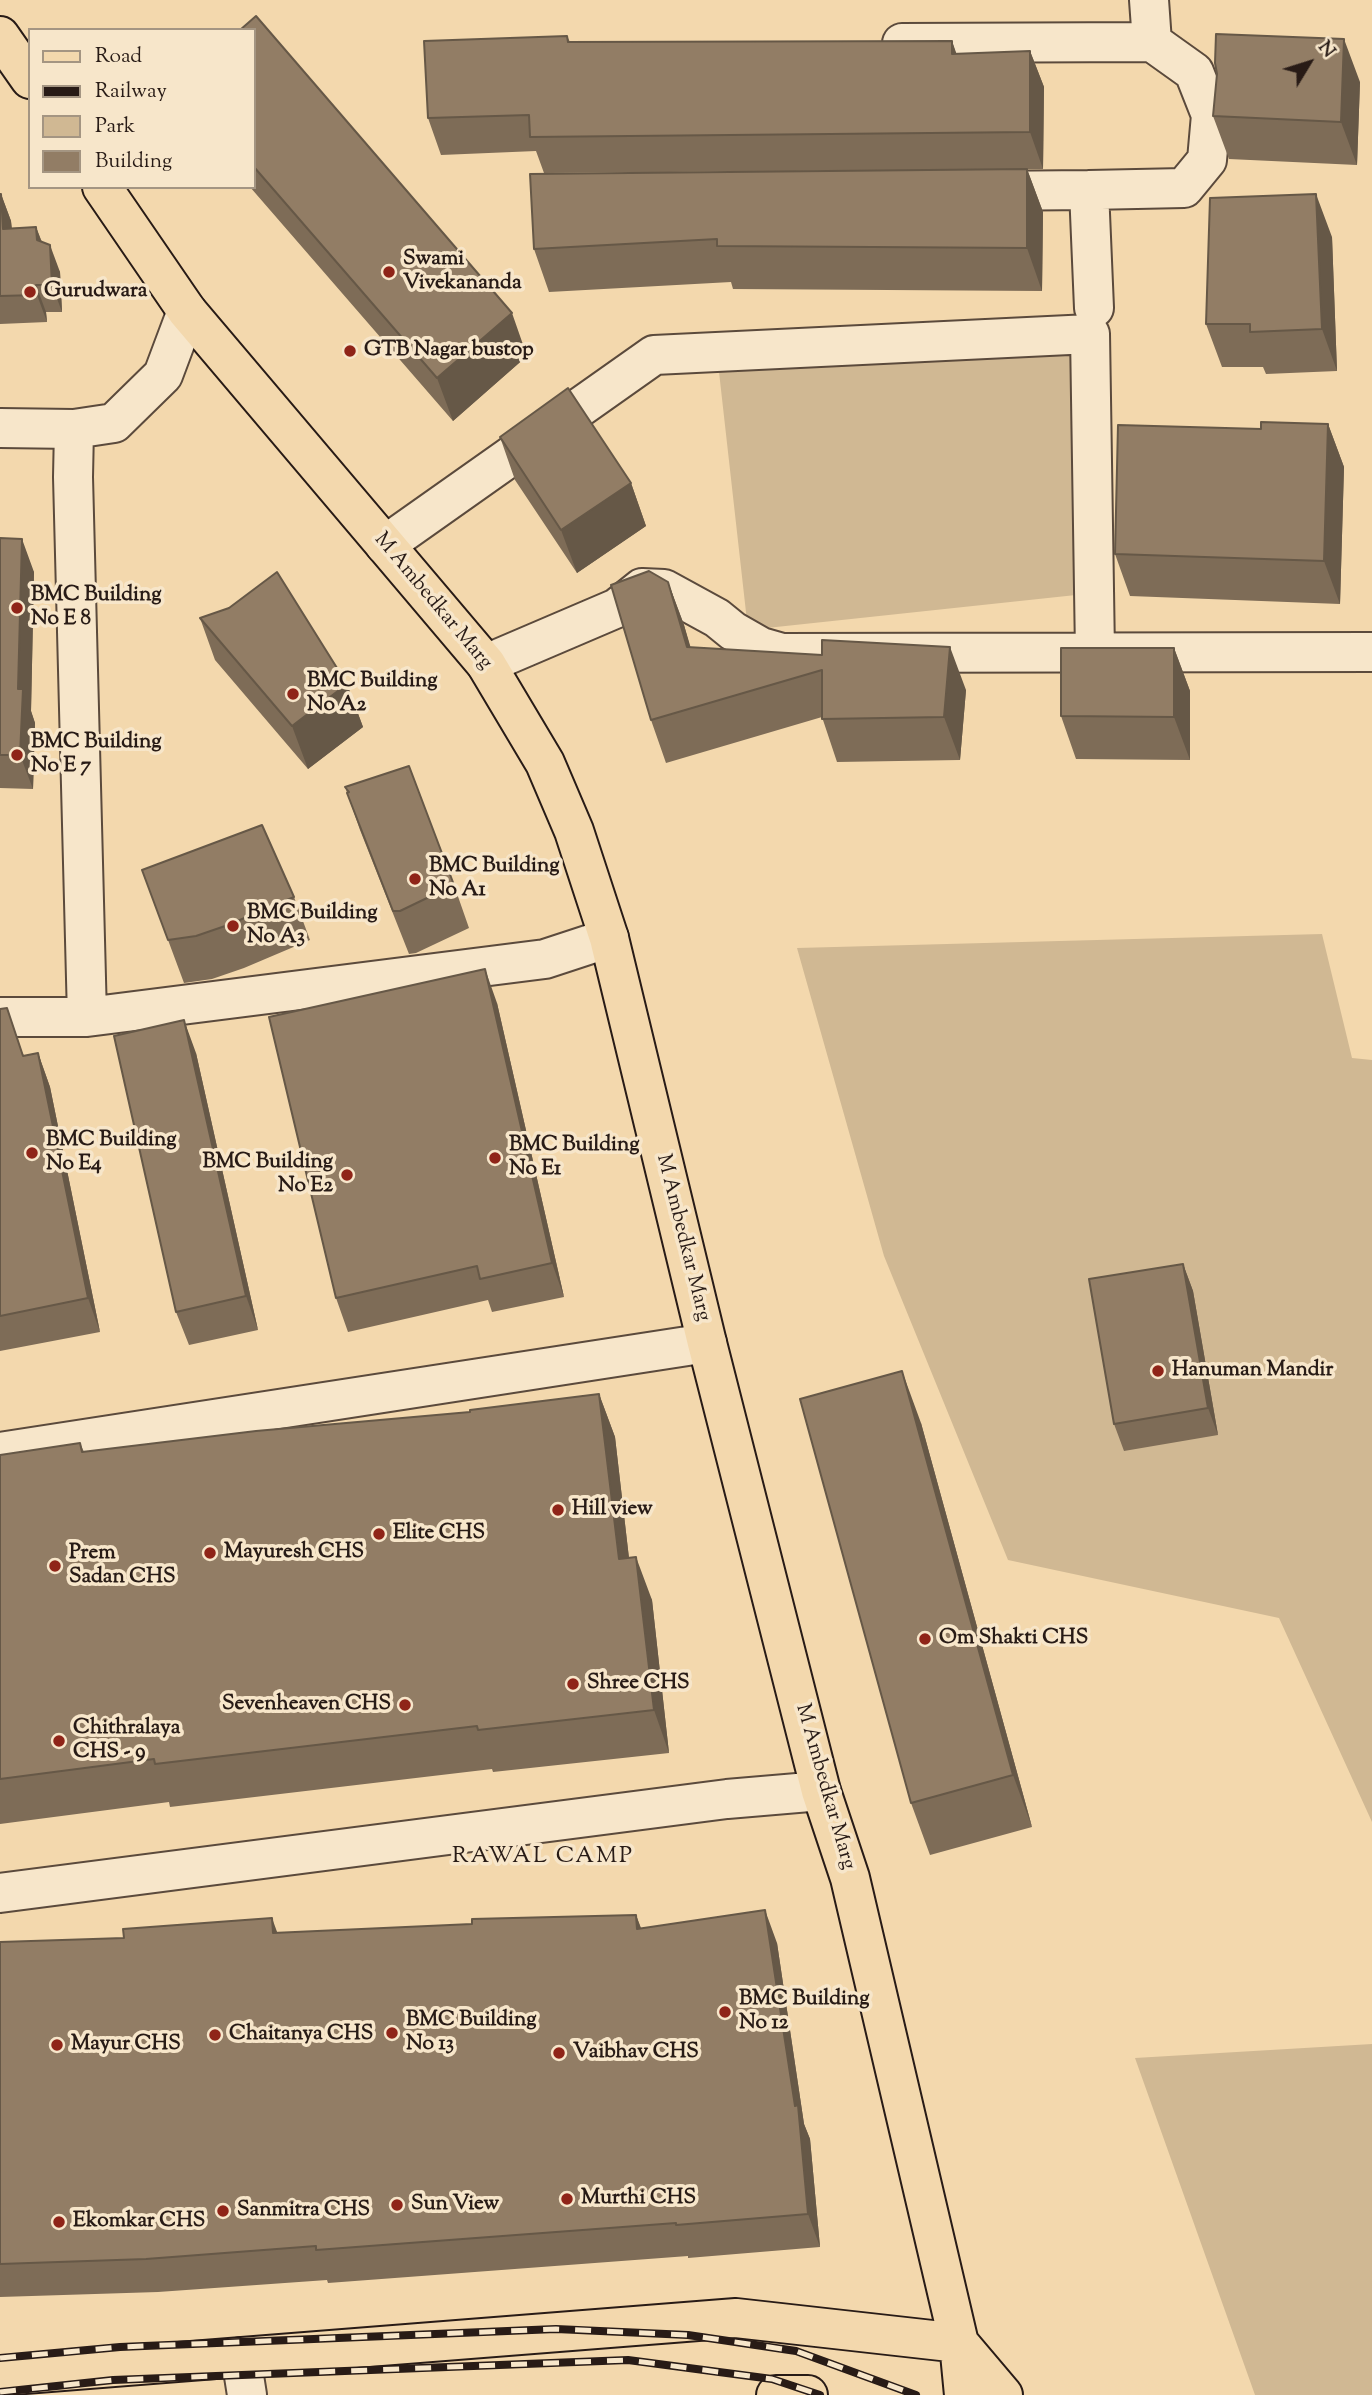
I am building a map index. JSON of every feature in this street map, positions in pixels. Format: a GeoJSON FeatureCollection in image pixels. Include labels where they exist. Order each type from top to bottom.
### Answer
{"type":"FeatureCollection","features":[{"type":"Feature","properties":{"kind":"main road"},"geometry":{"type":"LineString","coordinates":[[0,36],[28,76]]}},
{"type":"Feature","properties":{"kind":"main road","name":"M Ambedkar Marg"},"geometry":{"type":"LineString","coordinates":[[103,189],[187,311],[486,664],[545,763],[574,831],[609,938],[707,1343],[821,1791],[850,1878],[960,2343],[964,2395]]}},
{"type":"Feature","properties":{"kind":"main road"},"geometry":{"type":"LineString","coordinates":[[0,2376],[736,2318],[960,2343],[1003,2395]]}},
{"type":"Feature","properties":{"kind":"main road"},"geometry":{"type":"LineString","coordinates":[[776,2395],[808,2395]]}},
{"type":"Feature","properties":{"kind":"street"},"geometry":{"type":"LineString","coordinates":[[1149,0],[1152,42]]}},
{"type":"Feature","properties":{"kind":"street"},"geometry":{"type":"LineString","coordinates":[[863,43],[1152,42],[1194,72],[1211,115],[1207,160],[1184,188],[949,191]]}},
{"type":"Feature","properties":{"kind":"street"},"geometry":{"type":"LineString","coordinates":[[1089,190],[1094,308]]}},
{"type":"Feature","properties":{"kind":"street"},"geometry":{"type":"LineString","coordinates":[[0,428],[74,429],[114,423],[163,375],[187,311]]}},
{"type":"Feature","properties":{"kind":"street"},"geometry":{"type":"LineString","coordinates":[[385,545],[654,355],[1090,334],[1095,653]]}},
{"type":"Feature","properties":{"kind":"street"},"geometry":{"type":"LineString","coordinates":[[74,429],[87,1017]]}},
{"type":"Feature","properties":{"kind":"street"},"geometry":{"type":"LineString","coordinates":[[486,664],[617,608],[642,589],[664,589],[717,618],[761,647],[782,653],[1372,652]]}},
{"type":"Feature","properties":{"kind":"street"},"geometry":{"type":"LineString","coordinates":[[0,1017],[87,1017],[545,959],[609,938]]}},
{"type":"Feature","properties":{"kind":"street"},"geometry":{"type":"LineString","coordinates":[[0,1452],[707,1343]]}},
{"type":"Feature","properties":{"kind":"street"},"geometry":{"type":"LineString","coordinates":[[0,1893],[726,1799],[821,1791]]}},
{"type":"Feature","properties":{"kind":"street"},"geometry":{"type":"LineString","coordinates":[[241,2357],[247,2395]]}},
{"type":"Feature","properties":{"kind":"green space"},"geometry":{"type":"Polygon","coordinates":[[[1075,326],[1104,592],[748,630],[718,363],[1075,326]]]}},
{"type":"Feature","properties":{"kind":"green space"},"geometry":{"type":"Polygon","coordinates":[[[1322,934],[1352,1058],[1372,1060],[1372,1822],[1279,1618],[1008,1560],[884,1256],[797,948],[1322,934]]]}},
{"type":"Feature","properties":{"kind":"green space"},"geometry":{"type":"Polygon","coordinates":[[[1372,2044],[1372,2395],[1255,2395],[1135,2058],[1372,2044]]]}},
{"type":"Feature","properties":{"kind":"building","name":"Swami Vivekananda"},"geometry":{"type":"Polygon","coordinates":[[[256,16],[512,313],[437,378],[256,169],[256,28],[242,28],[256,16]]]}},
{"type":"Feature","properties":{"kind":"building"},"geometry":{"type":"Polygon","coordinates":[[[1216,34],[1344,39],[1341,122],[1213,116],[1217,74],[1216,34]]]}},
{"type":"Feature","properties":{"kind":"building"},"geometry":{"type":"Polygon","coordinates":[[[567,36],[568,42],[952,41],[952,54],[1030,51],[1030,132],[530,137],[529,115],[428,118],[424,41],[567,36]]]}},
{"type":"Feature","properties":{"kind":"building"},"geometry":{"type":"Polygon","coordinates":[[[1027,169],[1027,248],[717,246],[717,239],[534,249],[530,174],[1027,169]]]}},
{"type":"Feature","properties":{"kind":"building"},"geometry":{"type":"Polygon","coordinates":[[[0,194],[3,229],[36,227],[37,240],[50,245],[52,285],[36,285],[37,295],[0,296],[0,194]]]}},
{"type":"Feature","properties":{"kind":"building"},"geometry":{"type":"Polygon","coordinates":[[[1316,194],[1322,329],[1250,332],[1250,324],[1206,324],[1210,198],[1316,194]]]}},
{"type":"Feature","properties":{"kind":"building"},"geometry":{"type":"Polygon","coordinates":[[[568,388],[631,483],[561,530],[500,437],[568,388]]]}},
{"type":"Feature","properties":{"kind":"building"},"geometry":{"type":"Polygon","coordinates":[[[1261,422],[1328,424],[1324,561],[1115,554],[1118,425],[1261,429],[1261,422]]]}},
{"type":"Feature","properties":{"kind":"building"},"geometry":{"type":"Polygon","coordinates":[[[0,538],[22,539],[18,689],[23,689],[20,755],[0,755],[0,538]]]}},
{"type":"Feature","properties":{"kind":"building"},"geometry":{"type":"Polygon","coordinates":[[[649,571],[668,582],[687,647],[822,655],[822,640],[950,647],[944,717],[822,719],[822,670],[651,720],[611,585],[649,571]]]}},
{"type":"Feature","properties":{"kind":"building"},"geometry":{"type":"Polygon","coordinates":[[[277,572],[347,684],[292,726],[200,618],[229,608],[277,572]]]}},
{"type":"Feature","properties":{"kind":"building"},"geometry":{"type":"Polygon","coordinates":[[[1061,648],[1174,648],[1174,717],[1061,716],[1061,648]]]}},
{"type":"Feature","properties":{"kind":"building","name":"BMC Building No A1"},"geometry":{"type":"Polygon","coordinates":[[[409,766],[454,885],[400,911],[393,911],[345,787],[409,766]]]}},
{"type":"Feature","properties":{"kind":"building"},"geometry":{"type":"Polygon","coordinates":[[[262,825],[294,897],[196,936],[168,940],[142,870],[262,825]]]}},
{"type":"Feature","properties":{"kind":"building"},"geometry":{"type":"Polygon","coordinates":[[[485,969],[552,1263],[480,1279],[477,1266],[336,1298],[269,1017],[485,969]]]}},
{"type":"Feature","properties":{"kind":"building","name":"BMC Building No E4"},"geometry":{"type":"Polygon","coordinates":[[[7,1008],[23,1056],[38,1053],[88,1298],[0,1316],[0,1009],[7,1008]]]}},
{"type":"Feature","properties":{"kind":"building"},"geometry":{"type":"Polygon","coordinates":[[[184,1020],[246,1296],[176,1312],[114,1036],[184,1020]]]}},
{"type":"Feature","properties":{"kind":"building","name":"Hanuman Mandir"},"geometry":{"type":"Polygon","coordinates":[[[1183,1264],[1208,1408],[1114,1424],[1089,1279],[1183,1264]]]}},
{"type":"Feature","properties":{"kind":"building","name":"Om Shakti CHS"},"geometry":{"type":"Polygon","coordinates":[[[902,1371],[1013,1775],[911,1803],[800,1399],[902,1371]]]}},
{"type":"Feature","properties":{"kind":"building"},"geometry":{"type":"Polygon","coordinates":[[[599,1394],[619,1559],[636,1557],[654,1710],[478,1730],[477,1726],[155,1764],[154,1759],[0,1779],[0,1455],[80,1443],[82,1452],[256,1431],[470,1412],[599,1394]]]}},
{"type":"Feature","properties":{"kind":"building"},"geometry":{"type":"Polygon","coordinates":[[[765,1910],[795,2106],[798,2105],[808,2214],[316,2250],[316,2246],[146,2259],[0,2264],[0,1942],[124,1938],[123,1929],[272,1918],[273,1933],[472,1924],[472,1919],[636,1915],[637,1929],[765,1910]]]}},
{"type":"Feature","properties":{"kind":"railway"},"geometry":{"type":"LineString","coordinates":[[0,2358],[120,2347],[556,2329],[688,2335],[796,2351],[916,2395]]}},
{"type":"Feature","properties":{"kind":"railway"},"geometry":{"type":"LineString","coordinates":[[0,2392],[113,2380],[628,2360],[772,2379],[820,2395]]}},
{"type":"Feature","properties":{"kind":"place","name":"Swami Vivekananda"},"geometry":{"type":"Point","coordinates":[389,272]}},
{"type":"Feature","properties":{"kind":"place","name":"Gurudwara"},"geometry":{"type":"Point","coordinates":[30,292]}},
{"type":"Feature","properties":{"kind":"place","name":"GTB Nagar bustop"},"geometry":{"type":"Point","coordinates":[350,351]}},
{"type":"Feature","properties":{"kind":"place","name":"BMC Building No E 8"},"geometry":{"type":"Point","coordinates":[17,608]}},
{"type":"Feature","properties":{"kind":"place","name":"BMC Building No A2"},"geometry":{"type":"Point","coordinates":[293,694]}},
{"type":"Feature","properties":{"kind":"place","name":"BMC Building No E 7"},"geometry":{"type":"Point","coordinates":[17,755]}},
{"type":"Feature","properties":{"kind":"place","name":"BMC Building No A1"},"geometry":{"type":"Point","coordinates":[415,879]}},
{"type":"Feature","properties":{"kind":"place","name":"BMC Building No A3"},"geometry":{"type":"Point","coordinates":[233,926]}},
{"type":"Feature","properties":{"kind":"place","name":"BMC Building No E4"},"geometry":{"type":"Point","coordinates":[32,1153]}},
{"type":"Feature","properties":{"kind":"place","name":"BMC Building No E1"},"geometry":{"type":"Point","coordinates":[495,1158]}},
{"type":"Feature","properties":{"kind":"place","name":"BMC Building No E2"},"geometry":{"type":"Point","coordinates":[347,1175]}},
{"type":"Feature","properties":{"kind":"place","name":"Hanuman Mandir"},"geometry":{"type":"Point","coordinates":[1158,1371]}},
{"type":"Feature","properties":{"kind":"place","name":"Hill view"},"geometry":{"type":"Point","coordinates":[558,1510]}},
{"type":"Feature","properties":{"kind":"place","name":"Elite CHS"},"geometry":{"type":"Point","coordinates":[379,1534]}},
{"type":"Feature","properties":{"kind":"place","name":"Mayuresh CHS"},"geometry":{"type":"Point","coordinates":[210,1553]}},
{"type":"Feature","properties":{"kind":"place","name":"Prem Sadan CHS"},"geometry":{"type":"Point","coordinates":[55,1566]}},
{"type":"Feature","properties":{"kind":"place","name":"Om Shakti CHS"},"geometry":{"type":"Point","coordinates":[925,1639]}},
{"type":"Feature","properties":{"kind":"place","name":"Shree CHS"},"geometry":{"type":"Point","coordinates":[573,1684]}},
{"type":"Feature","properties":{"kind":"place","name":"Sevenheaven CHS"},"geometry":{"type":"Point","coordinates":[405,1705]}},
{"type":"Feature","properties":{"kind":"place","name":"Chithralaya CHS - 9"},"geometry":{"type":"Point","coordinates":[59,1741]}},
{"type":"Feature","properties":{"kind":"place","name":"BMC Building No 12"},"geometry":{"type":"Point","coordinates":[725,2012]}},
{"type":"Feature","properties":{"kind":"place","name":"BMC Building No 13"},"geometry":{"type":"Point","coordinates":[392,2033]}},
{"type":"Feature","properties":{"kind":"place","name":"Chaitanya CHS"},"geometry":{"type":"Point","coordinates":[215,2035]}},
{"type":"Feature","properties":{"kind":"place","name":"Mayur CHS"},"geometry":{"type":"Point","coordinates":[57,2045]}},
{"type":"Feature","properties":{"kind":"place","name":"Vaibhav CHS"},"geometry":{"type":"Point","coordinates":[559,2053]}},
{"type":"Feature","properties":{"kind":"place","name":"Murthi CHS"},"geometry":{"type":"Point","coordinates":[567,2199]}},
{"type":"Feature","properties":{"kind":"place","name":"Sun View"},"geometry":{"type":"Point","coordinates":[397,2205]}},
{"type":"Feature","properties":{"kind":"place","name":"Sanmitra CHS"},"geometry":{"type":"Point","coordinates":[223,2211]}},
{"type":"Feature","properties":{"kind":"place","name":"Ekomkar CHS"},"geometry":{"type":"Point","coordinates":[59,2222]}},
{"type":"Feature","properties":{"kind":"district","name":"RAWAL CAMP"},"geometry":{"type":"Point","coordinates":[543,1858]}}]}
